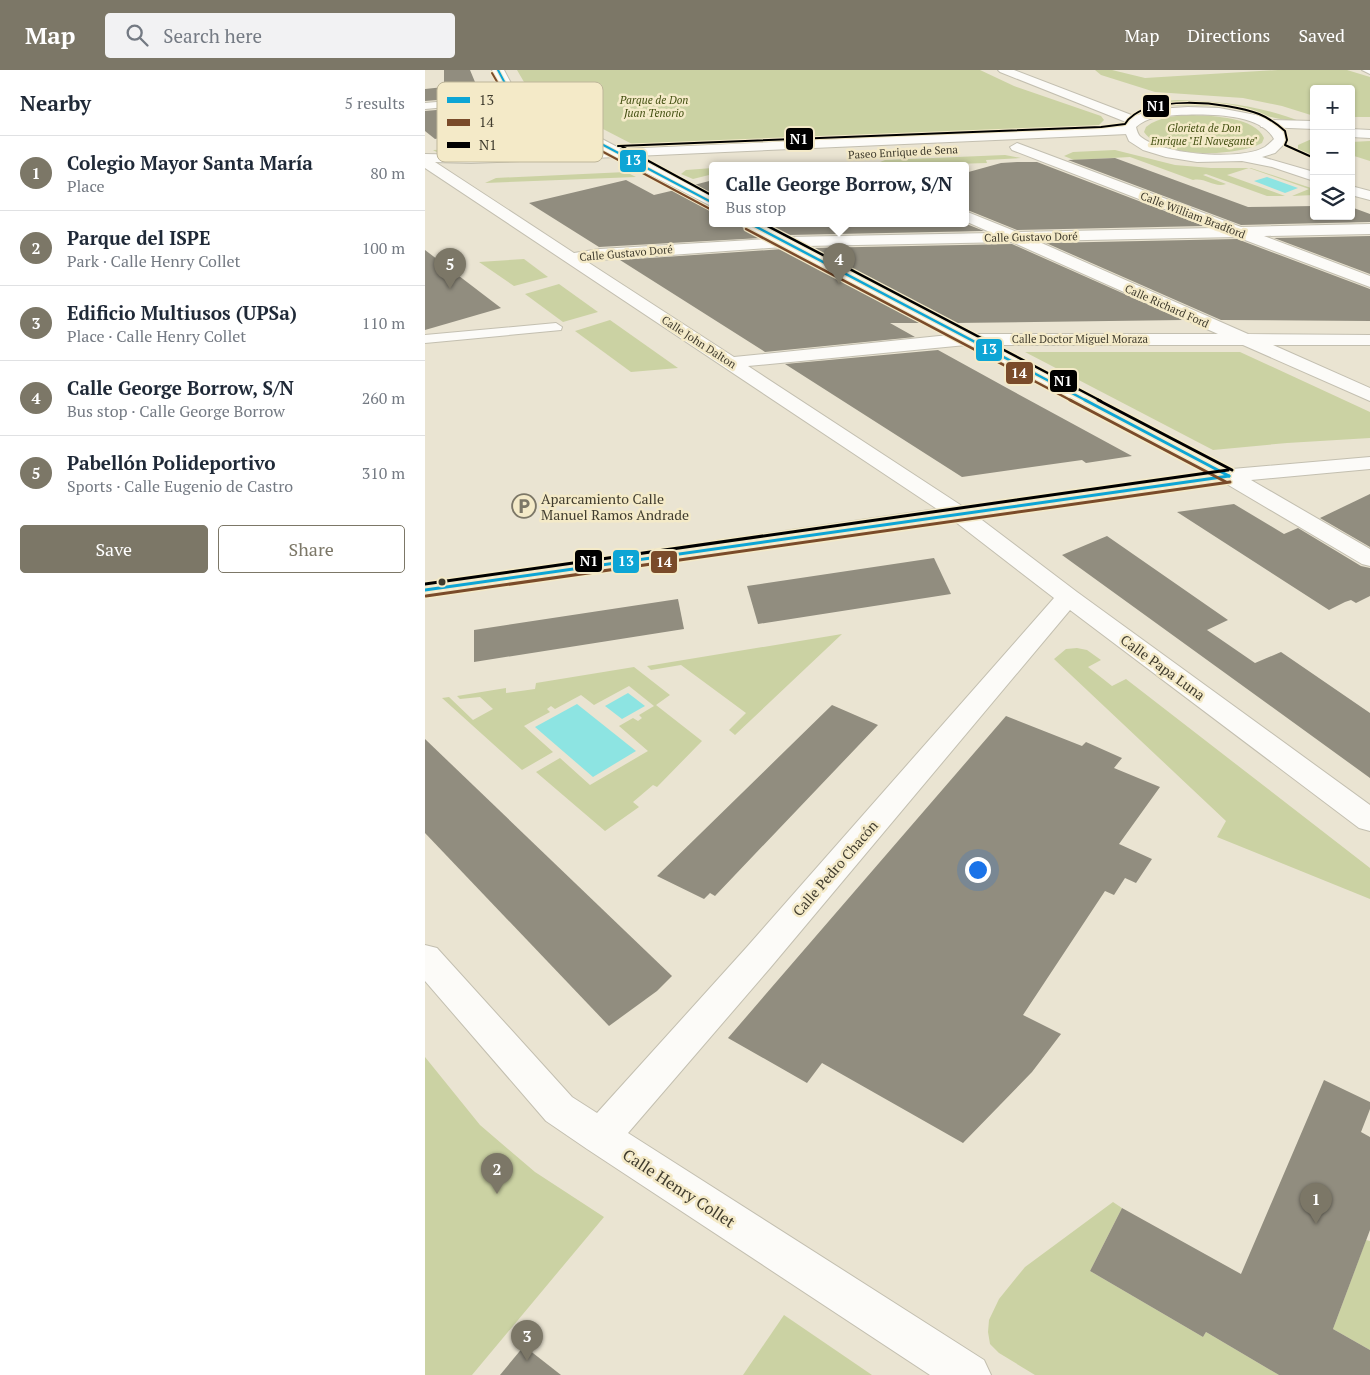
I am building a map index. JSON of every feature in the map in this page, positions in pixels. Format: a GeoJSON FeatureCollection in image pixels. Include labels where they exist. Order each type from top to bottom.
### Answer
{"type":"FeatureCollection","features":[{"type":"Feature","properties":{"kind":"street"},"geometry":{"type":"LineString","coordinates":[[498,70],[504,82]]}},
{"type":"Feature","properties":{"kind":"street"},"geometry":{"type":"LineString","coordinates":[[1004,70],[1132,126],[1160,113],[1177,111],[1235,114],[1266,124],[1310,125]]}},
{"type":"Feature","properties":{"kind":"street"},"geometry":{"type":"LineString","coordinates":[[1030,70],[1121,102],[1160,113]]}},
{"type":"Feature","properties":{"kind":"street"},"geometry":{"type":"LineString","coordinates":[[1266,124],[1280,135],[1278,144]]}},
{"type":"Feature","properties":{"kind":"street"},"geometry":{"type":"LineString","coordinates":[[1355,125],[1370,125]]}},
{"type":"Feature","properties":{"kind":"street"},"geometry":{"type":"LineString","coordinates":[[1132,126],[1130,136],[1137,142],[1172,154],[1219,159],[1242,158],[1263,153],[1278,144],[1310,135]]}},
{"type":"Feature","properties":{"kind":"street","name":"Paseo Enrique de Sena"},"geometry":{"type":"LineString","coordinates":[[603,153],[1132,126]]}},
{"type":"Feature","properties":{"kind":"street"},"geometry":{"type":"LineString","coordinates":[[1355,134],[1370,134]]}},
{"type":"Feature","properties":{"kind":"street","name":"Paseo Enrique de Sena"},"geometry":{"type":"LineString","coordinates":[[431,165],[519,169],[840,157],[1137,142]]}},
{"type":"Feature","properties":{"kind":"street"},"geometry":{"type":"LineString","coordinates":[[603,144],[709,201]]}},
{"type":"Feature","properties":{"kind":"street"},"geometry":{"type":"LineString","coordinates":[[1278,144],[1286,154],[1310,163]]}},
{"type":"Feature","properties":{"kind":"street","name":"Calle William Bradford"},"geometry":{"type":"LineString","coordinates":[[1017,147],[1370,282]]}},
{"type":"Feature","properties":{"kind":"street"},"geometry":{"type":"LineString","coordinates":[[1242,158],[1275,164],[1310,176]]}},
{"type":"Feature","properties":{"kind":"street","name":"Paseo Enrique de Sena"},"geometry":{"type":"LineString","coordinates":[[431,165],[449,162]]}},
{"type":"Feature","properties":{"kind":"street","name":"Calle John Dalton"},"geometry":{"type":"LineString","coordinates":[[431,165],[469,182],[572,258],[958,512]]}},
{"type":"Feature","properties":{"kind":"street","name":"Paseo Enrique de Sena"},"geometry":{"type":"LineString","coordinates":[[502,172],[519,169]]}},
{"type":"Feature","properties":{"kind":"street"},"geometry":{"type":"LineString","coordinates":[[1355,178],[1370,183]]}},
{"type":"Feature","properties":{"kind":"street"},"geometry":{"type":"LineString","coordinates":[[1355,191],[1370,196]]}},
{"type":"Feature","properties":{"kind":"street","name":"Calle Richard Ford"},"geometry":{"type":"LineString","coordinates":[[969,218],[1370,395]]}},
{"type":"Feature","properties":{"kind":"street"},"geometry":{"type":"LineString","coordinates":[[757,227],[1229,476],[1370,559]]}},
{"type":"Feature","properties":{"kind":"street","name":"Calle Gustavo Doré"},"geometry":{"type":"LineString","coordinates":[[572,258],[600,254],[787,242],[1370,229]]}},
{"type":"Feature","properties":{"kind":"street"},"geometry":{"type":"LineString","coordinates":[[425,339],[557,327]]}},
{"type":"Feature","properties":{"kind":"street","name":"Calle Doctor Miguel Moraza"},"geometry":{"type":"LineString","coordinates":[[731,363],[762,358],[968,339],[1370,340]]}},
{"type":"Feature","properties":{"kind":"street"},"geometry":{"type":"LineString","coordinates":[[425,590],[958,512],[1278,470],[1370,463]]}},
{"type":"Feature","properties":{"kind":"street","name":"Calle Papa Luna"},"geometry":{"type":"LineString","coordinates":[[958,512],[1068,597],[1370,820]]}},
{"type":"Feature","properties":{"kind":"street","name":"Calle Pedro Chacón"},"geometry":{"type":"LineString","coordinates":[[599,1137],[765,950],[1068,597]]}},
{"type":"Feature","properties":{"kind":"street","name":"Calle Henry Collet"},"geometry":{"type":"LineString","coordinates":[[425,958],[559,1109],[599,1137],[969,1375]]}},
{"type":"Feature","properties":{"kind":"green space","name":"Parque de Don Juan Tenorio"},"geometry":{"type":"Polygon","coordinates":[[[517,70],[980,70],[1014,86],[1101,116],[1104,120],[1099,125],[1081,127],[632,144],[603,129],[603,82],[524,82],[517,70]]]}},
{"type":"Feature","properties":{"kind":"green space"},"geometry":{"type":"Polygon","coordinates":[[[1095,70],[1112,70],[1145,78],[1278,70],[1347,70],[1370,77],[1370,117],[1355,117],[1355,85],[1310,85],[1310,115],[1282,106],[1243,98],[1155,92],[1101,75],[1095,70]]]}},
{"type":"Feature","properties":{"kind":"green space"},"geometry":{"type":"Polygon","coordinates":[[[1178,100],[1241,105],[1302,122],[1222,107],[1160,105],[1140,102],[1178,100]]]}},
{"type":"Feature","properties":{"kind":"green space","name":"Glorieta de Don Enrique \"El Navegante\""},"geometry":{"type":"Polygon","coordinates":[[[1174,116],[1222,117],[1243,122],[1259,131],[1264,138],[1262,143],[1250,148],[1218,153],[1200,153],[1167,147],[1153,141],[1144,132],[1151,123],[1174,116]]]}},
{"type":"Feature","properties":{"kind":"green space"},"geometry":{"type":"Polygon","coordinates":[[[1310,140],[1310,156],[1302,154],[1298,149],[1298,145],[1310,140]]]}},
{"type":"Feature","properties":{"kind":"green space"},"geometry":{"type":"Polygon","coordinates":[[[1370,141],[1370,161],[1355,156],[1355,142],[1370,141]]]}},
{"type":"Feature","properties":{"kind":"green space"},"geometry":{"type":"Polygon","coordinates":[[[1115,150],[1175,165],[1211,168],[1249,168],[1227,175],[1285,196],[1267,196],[1206,174],[1203,175],[1226,184],[1217,185],[1202,180],[1193,180],[1130,157],[1074,160],[1064,156],[1073,152],[1115,150]]]}},
{"type":"Feature","properties":{"kind":"green space"},"geometry":{"type":"Polygon","coordinates":[[[1005,155],[1021,158],[986,160],[987,163],[969,164],[969,162],[880,162],[885,160],[1005,155]]]}},
{"type":"Feature","properties":{"kind":"green space"},"geometry":{"type":"Polygon","coordinates":[[[709,168],[709,175],[693,179],[681,174],[686,170],[709,168]]]}},
{"type":"Feature","properties":{"kind":"green space"},"geometry":{"type":"Polygon","coordinates":[[[1249,168],[1310,188],[1310,195],[1292,196],[1309,189],[1249,168]]]}},
{"type":"Feature","properties":{"kind":"green space"},"geometry":{"type":"Polygon","coordinates":[[[626,172],[636,177],[485,183],[496,178],[626,172]]]}},
{"type":"Feature","properties":{"kind":"green space"},"geometry":{"type":"Polygon","coordinates":[[[524,259],[548,277],[514,286],[479,262],[524,259]]]}},
{"type":"Feature","properties":{"kind":"green space"},"geometry":{"type":"Polygon","coordinates":[[[559,284],[598,312],[563,322],[525,294],[559,284]]]}},
{"type":"Feature","properties":{"kind":"green space"},"geometry":{"type":"Polygon","coordinates":[[[610,320],[678,368],[631,372],[575,331],[610,320]]]}},
{"type":"Feature","properties":{"kind":"green space"},"geometry":{"type":"Polygon","coordinates":[[[1025,352],[1240,352],[1370,412],[1370,438],[1213,450],[1025,352]]]}},
{"type":"Feature","properties":{"kind":"green space"},"geometry":{"type":"Polygon","coordinates":[[[842,634],[735,735],[729,730],[746,713],[681,665],[651,670],[647,666],[842,634]]]}},
{"type":"Feature","properties":{"kind":"green space"},"geometry":{"type":"Polygon","coordinates":[[[1077,648],[1087,650],[1101,660],[1088,667],[1112,686],[1126,679],[1370,868],[1370,899],[1217,837],[1226,821],[1054,659],[1066,649],[1077,648]]]}},
{"type":"Feature","properties":{"kind":"green space"},"geometry":{"type":"Polygon","coordinates":[[[634,667],[670,695],[656,705],[702,741],[657,787],[653,785],[633,802],[639,807],[605,831],[536,772],[560,758],[590,785],[648,751],[619,726],[633,718],[638,721],[642,718],[639,715],[654,706],[629,686],[594,705],[581,695],[555,709],[551,706],[547,709],[550,712],[524,726],[553,752],[522,770],[442,698],[449,697],[473,720],[493,709],[480,697],[460,699],[457,696],[506,688],[506,693],[535,689],[536,683],[634,667]]]}},
{"type":"Feature","properties":{"kind":"green space"},"geometry":{"type":"Polygon","coordinates":[[[425,1057],[480,1125],[535,1172],[604,1217],[472,1375],[425,1375],[425,1057]]]}},
{"type":"Feature","properties":{"kind":"green space"},"geometry":{"type":"Polygon","coordinates":[[[1113,1202],[1122,1208],[1090,1271],[1203,1337],[1206,1332],[1279,1375],[1035,1375],[999,1353],[990,1344],[989,1320],[999,1299],[1025,1267],[1113,1202]]]}},
{"type":"Feature","properties":{"kind":"green space"},"geometry":{"type":"Polygon","coordinates":[[[1366,1240],[1370,1241],[1370,1350],[1333,1329],[1366,1240]]]}},
{"type":"Feature","properties":{"kind":"green space"},"geometry":{"type":"Polygon","coordinates":[[[784,1315],[872,1375],[743,1375],[784,1315]]]}},
{"type":"Feature","properties":{"kind":"water"},"geometry":{"type":"Polygon","coordinates":[[[1267,177],[1298,188],[1285,193],[1254,181],[1267,177]]]}},
{"type":"Feature","properties":{"kind":"water"},"geometry":{"type":"Polygon","coordinates":[[[628,693],[645,706],[622,719],[605,706],[628,693]]]}},
{"type":"Feature","properties":{"kind":"water"},"geometry":{"type":"Polygon","coordinates":[[[577,704],[636,751],[593,777],[535,727],[577,704]]]}},
{"type":"Feature","properties":{"kind":"building"},"geometry":{"type":"Polygon","coordinates":[[[444,70],[470,70],[475,82],[444,82],[444,70]]]}},
{"type":"Feature","properties":{"kind":"building"},"geometry":{"type":"Polygon","coordinates":[[[437,88],[437,100],[425,101],[425,89],[437,88]]]}},
{"type":"Feature","properties":{"kind":"building"},"geometry":{"type":"Polygon","coordinates":[[[437,110],[437,139],[425,131],[425,111],[437,110]]]}},
{"type":"Feature","properties":{"kind":"building"},"geometry":{"type":"Polygon","coordinates":[[[1115,158],[1248,207],[1310,206],[1310,220],[1355,220],[1355,208],[1370,214],[1370,222],[1241,225],[1068,160],[1115,158]]]}},
{"type":"Feature","properties":{"kind":"building"},"geometry":{"type":"Polygon","coordinates":[[[1037,162],[1204,226],[1017,230],[969,211],[969,172],[1001,163],[1037,162]]]}},
{"type":"Feature","properties":{"kind":"building"},"geometry":{"type":"Polygon","coordinates":[[[626,180],[654,195],[675,190],[709,207],[709,227],[742,227],[761,238],[599,247],[529,203],[626,180]]]}},
{"type":"Feature","properties":{"kind":"building"},"geometry":{"type":"Polygon","coordinates":[[[709,181],[709,193],[694,185],[709,181]]]}},
{"type":"Feature","properties":{"kind":"building"},"geometry":{"type":"Polygon","coordinates":[[[969,225],[984,231],[788,235],[772,227],[969,227],[969,225]]]}},
{"type":"Feature","properties":{"kind":"building"},"geometry":{"type":"Polygon","coordinates":[[[1370,236],[1370,274],[1274,238],[1370,236]]]}},
{"type":"Feature","properties":{"kind":"building"},"geometry":{"type":"Polygon","coordinates":[[[1237,239],[1370,289],[1370,321],[1221,320],[1046,243],[1237,239]]]}},
{"type":"Feature","properties":{"kind":"building"},"geometry":{"type":"Polygon","coordinates":[[[1012,244],[1183,320],[954,323],[812,248],[1012,244]]]}},
{"type":"Feature","properties":{"kind":"building"},"geometry":{"type":"Polygon","coordinates":[[[783,249],[922,323],[890,323],[915,337],[765,352],[620,260],[783,249]]]}},
{"type":"Feature","properties":{"kind":"building"},"geometry":{"type":"Polygon","coordinates":[[[425,250],[501,308],[425,330],[425,250]]]}},
{"type":"Feature","properties":{"kind":"building"},"geometry":{"type":"Polygon","coordinates":[[[938,350],[1132,456],[1086,463],[1082,460],[962,477],[785,364],[938,350]]]}},
{"type":"Feature","properties":{"kind":"building"},"geometry":{"type":"Polygon","coordinates":[[[1370,494],[1370,547],[1320,518],[1370,494]]]}},
{"type":"Feature","properties":{"kind":"building"},"geometry":{"type":"Polygon","coordinates":[[[1234,504],[1284,534],[1298,528],[1361,566],[1370,568],[1370,596],[1356,603],[1351,600],[1345,602],[1329,610],[1177,512],[1234,504]]]}},
{"type":"Feature","properties":{"kind":"building"},"geometry":{"type":"Polygon","coordinates":[[[1107,536],[1228,620],[1207,630],[1255,663],[1281,652],[1370,713],[1370,778],[1062,555],[1107,536]]]}},
{"type":"Feature","properties":{"kind":"building"},"geometry":{"type":"Polygon","coordinates":[[[934,558],[951,594],[758,624],[747,586],[934,558]]]}},
{"type":"Feature","properties":{"kind":"building"},"geometry":{"type":"Polygon","coordinates":[[[678,599],[684,629],[474,662],[474,630],[678,599]]]}},
{"type":"Feature","properties":{"kind":"building"},"geometry":{"type":"Polygon","coordinates":[[[832,705],[878,725],[715,896],[710,893],[704,899],[657,876],[832,705]]]}},
{"type":"Feature","properties":{"kind":"building"},"geometry":{"type":"Polygon","coordinates":[[[1006,716],[1082,746],[1086,742],[1122,758],[1114,768],[1160,787],[1119,844],[1152,859],[1136,883],[1125,878],[1114,895],[1105,891],[1023,1015],[1061,1034],[1032,1072],[963,1143],[822,1063],[807,1083],[728,1038],[1006,716]]]}},
{"type":"Feature","properties":{"kind":"building"},"geometry":{"type":"Polygon","coordinates":[[[425,739],[672,976],[657,991],[609,1026],[425,833],[425,739]]]}},
{"type":"Feature","properties":{"kind":"building"},"geometry":{"type":"Polygon","coordinates":[[[1324,1080],[1370,1102],[1370,1109],[1361,1132],[1370,1137],[1370,1230],[1333,1329],[1370,1350],[1370,1375],[1279,1375],[1206,1332],[1203,1337],[1090,1271],[1122,1208],[1241,1274],[1324,1080]]]}},
{"type":"Feature","properties":{"kind":"building"},"geometry":{"type":"Polygon","coordinates":[[[524,1346],[561,1375],[500,1375],[524,1346]]]}},
{"type":"Feature","properties":{"kind":"transit line","name":"13"},"geometry":{"type":"LineString","coordinates":[[498,70],[504,82]]}},
{"type":"Feature","properties":{"kind":"transit line","name":"14"},"geometry":{"type":"LineString","coordinates":[[492,73],[497,82]]}},
{"type":"Feature","properties":{"kind":"transit line","name":"N1"},"geometry":{"type":"LineString","coordinates":[[618,146],[1101,127],[1125,124],[1131,116],[1144,109],[1175,104],[1193,104],[1228,107],[1256,113],[1268,118],[1285,131],[1287,140],[1285,145],[1310,156]]}},
{"type":"Feature","properties":{"kind":"transit line","name":"13"},"geometry":{"type":"LineString","coordinates":[[603,145],[709,201]]}},
{"type":"Feature","properties":{"kind":"transit line","name":"N1"},"geometry":{"type":"LineString","coordinates":[[621,146],[709,194]]}},
{"type":"Feature","properties":{"kind":"transit line","name":"14"},"geometry":{"type":"LineString","coordinates":[[603,152],[709,208]]}},
{"type":"Feature","properties":{"kind":"transit line","name":"13"},"geometry":{"type":"LineString","coordinates":[[757,227],[1229,476]]}},
{"type":"Feature","properties":{"kind":"transit line","name":"N1"},"geometry":{"type":"LineString","coordinates":[[770,227],[1232,470]]}},
{"type":"Feature","properties":{"kind":"transit line","name":"14"},"geometry":{"type":"LineString","coordinates":[[746,229],[1226,482]]}},
{"type":"Feature","properties":{"kind":"transit line","name":"N1"},"geometry":{"type":"LineString","coordinates":[[425,584],[1228,470]]}},
{"type":"Feature","properties":{"kind":"transit line","name":"13"},"geometry":{"type":"LineString","coordinates":[[425,590],[1229,476]]}},
{"type":"Feature","properties":{"kind":"transit line","name":"14"},"geometry":{"type":"LineString","coordinates":[[426,596],[1230,482]]}},
{"type":"Feature","properties":{"kind":"place","name":"Calle George Borrow, S/N"},"geometry":{"type":"Point","coordinates":[839,284]}},
{"type":"Feature","properties":{"kind":"place","name":"Pabellón Polideportivo"},"geometry":{"type":"Point","coordinates":[450,289]}},
{"type":"Feature","properties":{"kind":"place","name":"Aparcamiento Calle Manuel Ramos Andrade"},"geometry":{"type":"Point","coordinates":[524,506]}},
{"type":"Feature","properties":{"kind":"place","name":"Parque del ISPE"},"geometry":{"type":"Point","coordinates":[497,1194]}},
{"type":"Feature","properties":{"kind":"place","name":"Colegio Mayor Santa María"},"geometry":{"type":"Point","coordinates":[1316,1224]}},
{"type":"Feature","properties":{"kind":"place","name":"Edificio Multiusos (UPSa)"},"geometry":{"type":"Point","coordinates":[527,1361]}}]}
